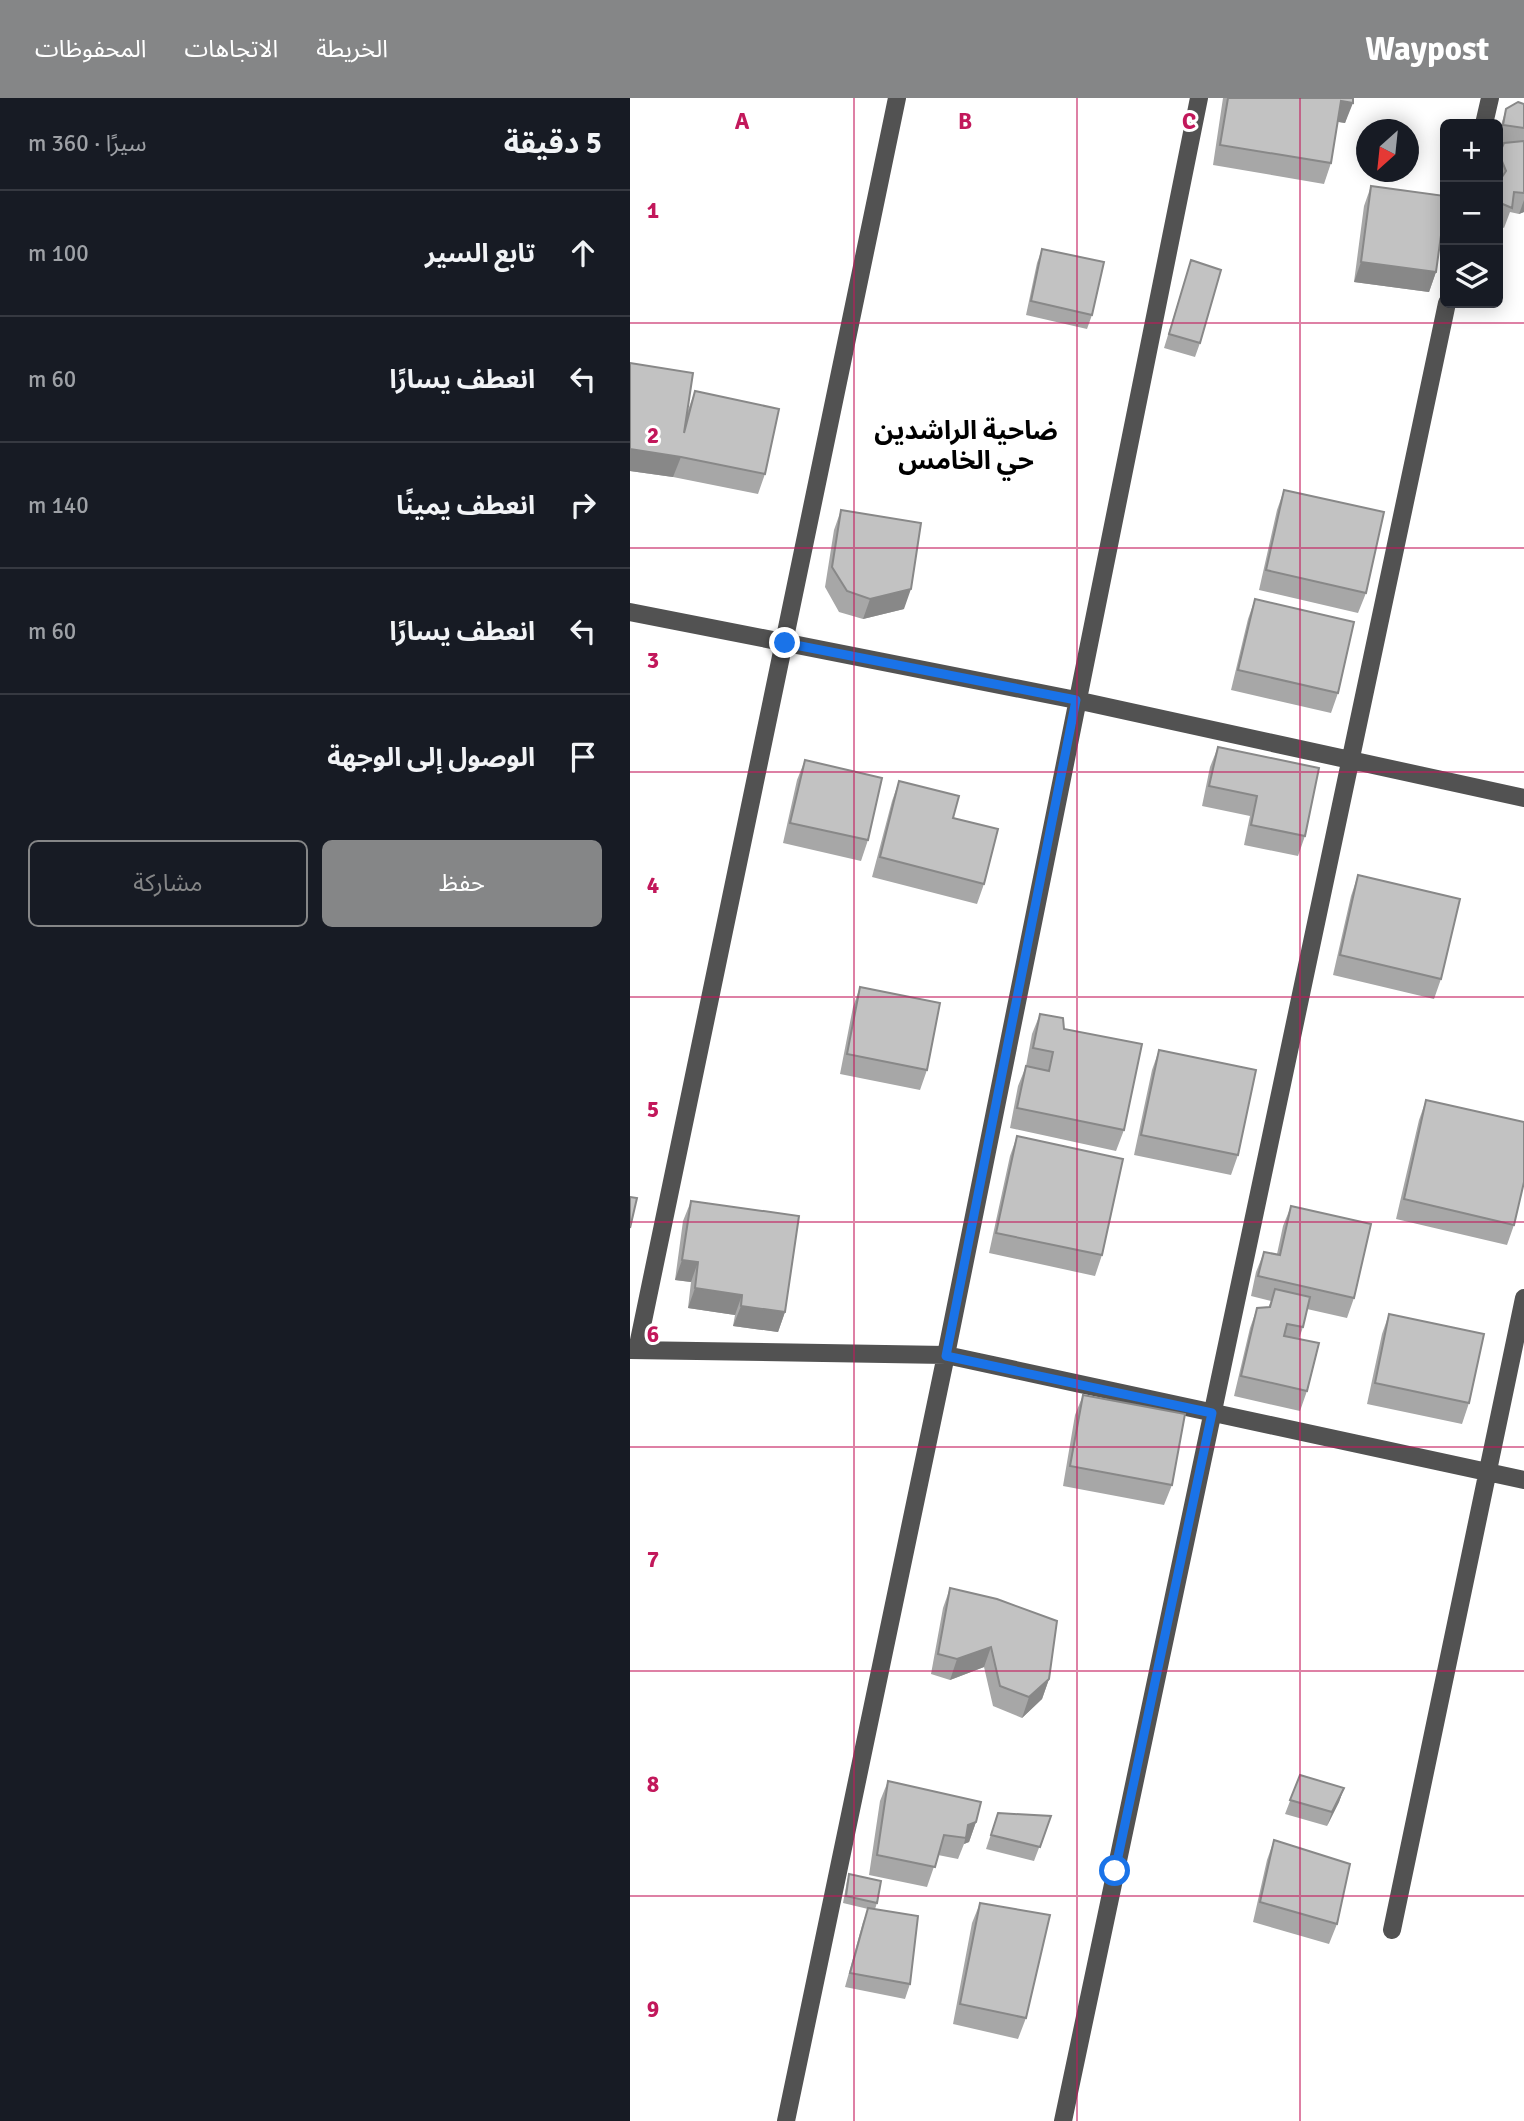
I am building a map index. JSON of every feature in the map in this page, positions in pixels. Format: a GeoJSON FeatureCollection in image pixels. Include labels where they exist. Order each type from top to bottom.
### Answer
{"type":"FeatureCollection","features":[{"type":"Feature","properties":{"kind":"street"},"geometry":{"type":"LineString","coordinates":[[897,98],[785,643],[634,1350],[946,1356],[1524,1480]]}},
{"type":"Feature","properties":{"kind":"street"},"geometry":{"type":"LineString","coordinates":[[786,2121],[946,1356],[1199,98]]}},
{"type":"Feature","properties":{"kind":"street"},"geometry":{"type":"LineString","coordinates":[[1485,119],[1490,98]]}},
{"type":"Feature","properties":{"kind":"street"},"geometry":{"type":"LineString","coordinates":[[1063,2121],[1446,308]]}},
{"type":"Feature","properties":{"kind":"street"},"geometry":{"type":"LineString","coordinates":[[630,612],[1076,700],[1524,797]]}},
{"type":"Feature","properties":{"kind":"street"},"geometry":{"type":"LineString","coordinates":[[1392,1930],[1524,1298]]}},
{"type":"Feature","properties":{"kind":"building"},"geometry":{"type":"Polygon","coordinates":[[[1228,98],[1353,98],[1353,103],[1341,101],[1331,163],[1220,145],[1228,98]]]}},
{"type":"Feature","properties":{"kind":"building"},"geometry":{"type":"Polygon","coordinates":[[[1518,102],[1524,104],[1524,128],[1503,125],[1506,109],[1518,102]]]}},
{"type":"Feature","properties":{"kind":"building"},"geometry":{"type":"Polygon","coordinates":[[[1524,141],[1524,193],[1514,192],[1512,208],[1503,204],[1503,176],[1506,171],[1503,164],[1504,143],[1524,141]]]}},
{"type":"Feature","properties":{"kind":"building"},"geometry":{"type":"Polygon","coordinates":[[[1371,186],[1440,195],[1440,243],[1436,272],[1361,262],[1371,186]]]}},
{"type":"Feature","properties":{"kind":"building"},"geometry":{"type":"Polygon","coordinates":[[[1042,249],[1104,262],[1092,315],[1031,301],[1042,249]]]}},
{"type":"Feature","properties":{"kind":"building"},"geometry":{"type":"Polygon","coordinates":[[[1191,260],[1221,270],[1200,343],[1169,334],[1191,260]]]}},
{"type":"Feature","properties":{"kind":"building"},"geometry":{"type":"Polygon","coordinates":[[[630,363],[693,373],[684,433],[695,391],[779,409],[765,474],[630,449],[630,363]]]}},
{"type":"Feature","properties":{"kind":"building"},"geometry":{"type":"Polygon","coordinates":[[[1284,490],[1384,512],[1366,593],[1266,570],[1284,490]]]}},
{"type":"Feature","properties":{"kind":"building"},"geometry":{"type":"Polygon","coordinates":[[[841,510],[921,523],[911,589],[870,599],[847,591],[832,567],[841,510]]]}},
{"type":"Feature","properties":{"kind":"building"},"geometry":{"type":"Polygon","coordinates":[[[1255,599],[1354,622],[1338,693],[1238,670],[1255,599]]]}},
{"type":"Feature","properties":{"kind":"building"},"geometry":{"type":"Polygon","coordinates":[[[1218,747],[1319,768],[1305,836],[1251,825],[1257,796],[1209,786],[1218,747]]]}},
{"type":"Feature","properties":{"kind":"building"},"geometry":{"type":"Polygon","coordinates":[[[805,760],[882,778],[868,840],[790,823],[805,760]]]}},
{"type":"Feature","properties":{"kind":"building"},"geometry":{"type":"Polygon","coordinates":[[[899,781],[959,796],[953,818],[998,829],[984,884],[880,857],[899,781]]]}},
{"type":"Feature","properties":{"kind":"building"},"geometry":{"type":"Polygon","coordinates":[[[1358,875],[1460,899],[1441,979],[1340,955],[1358,875]]]}},
{"type":"Feature","properties":{"kind":"building"},"geometry":{"type":"Polygon","coordinates":[[[860,987],[940,1003],[927,1070],[847,1054],[860,987]]]}},
{"type":"Feature","properties":{"kind":"building"},"geometry":{"type":"Polygon","coordinates":[[[1040,1014],[1063,1018],[1064,1029],[1142,1044],[1124,1130],[1017,1108],[1026,1066],[1049,1071],[1053,1052],[1033,1048],[1040,1014]]]}},
{"type":"Feature","properties":{"kind":"building"},"geometry":{"type":"Polygon","coordinates":[[[1159,1050],[1256,1070],[1238,1155],[1141,1135],[1159,1050]]]}},
{"type":"Feature","properties":{"kind":"building"},"geometry":{"type":"Polygon","coordinates":[[[1426,1100],[1524,1122],[1524,1182],[1514,1225],[1404,1199],[1426,1100]]]}},
{"type":"Feature","properties":{"kind":"building"},"geometry":{"type":"Polygon","coordinates":[[[1017,1136],[1123,1159],[1102,1255],[996,1233],[1017,1136]]]}},
{"type":"Feature","properties":{"kind":"building"},"geometry":{"type":"Polygon","coordinates":[[[630,1197],[637,1198],[630,1228],[630,1197]]]}},
{"type":"Feature","properties":{"kind":"building"},"geometry":{"type":"Polygon","coordinates":[[[691,1201],[799,1216],[785,1312],[741,1306],[742,1295],[695,1288],[698,1262],[682,1260],[691,1201]]]}},
{"type":"Feature","properties":{"kind":"building"},"geometry":{"type":"Polygon","coordinates":[[[1291,1206],[1371,1224],[1354,1298],[1258,1276],[1264,1252],[1280,1255],[1291,1206]]]}},
{"type":"Feature","properties":{"kind":"building"},"geometry":{"type":"Polygon","coordinates":[[[1275,1289],[1310,1297],[1303,1327],[1287,1324],[1284,1336],[1319,1343],[1307,1391],[1241,1376],[1257,1308],[1270,1307],[1275,1289]]]}},
{"type":"Feature","properties":{"kind":"building"},"geometry":{"type":"Polygon","coordinates":[[[1389,1314],[1484,1334],[1469,1403],[1375,1383],[1389,1314]]]}},
{"type":"Feature","properties":{"kind":"building"},"geometry":{"type":"Polygon","coordinates":[[[1083,1395],[1185,1414],[1172,1485],[1070,1466],[1083,1395]]]}},
{"type":"Feature","properties":{"kind":"building"},"geometry":{"type":"Polygon","coordinates":[[[950,1588],[997,1599],[1057,1621],[1049,1679],[1029,1697],[1000,1686],[991,1647],[957,1659],[938,1654],[950,1588]]]}},
{"type":"Feature","properties":{"kind":"building"},"geometry":{"type":"Polygon","coordinates":[[[1300,1775],[1344,1788],[1332,1812],[1290,1800],[1300,1775]]]}},
{"type":"Feature","properties":{"kind":"building"},"geometry":{"type":"Polygon","coordinates":[[[888,1781],[981,1802],[976,1822],[968,1825],[966,1838],[944,1835],[935,1867],[877,1855],[888,1781]]]}},
{"type":"Feature","properties":{"kind":"building"},"geometry":{"type":"Polygon","coordinates":[[[998,1813],[1051,1816],[1040,1847],[991,1835],[998,1813]]]}},
{"type":"Feature","properties":{"kind":"building"},"geometry":{"type":"Polygon","coordinates":[[[1274,1840],[1350,1864],[1337,1924],[1260,1902],[1274,1840]]]}},
{"type":"Feature","properties":{"kind":"building"},"geometry":{"type":"Polygon","coordinates":[[[849,1874],[881,1881],[877,1903],[846,1896],[849,1874]]]}},
{"type":"Feature","properties":{"kind":"building"},"geometry":{"type":"Polygon","coordinates":[[[980,1903],[1050,1915],[1026,2018],[960,2004],[980,1903]]]}},
{"type":"Feature","properties":{"kind":"building"},"geometry":{"type":"Polygon","coordinates":[[[868,1908],[918,1916],[910,1984],[850,1973],[868,1908]]]}},
{"type":"Feature","properties":{"kind":"district","name":"ضاحية الراشدين حي الخامس"},"geometry":{"type":"Point","coordinates":[966,446]}},
{"type":"Feature","properties":{"kind":"route"},"geometry":{"type":"LineString","coordinates":[[785,643],[1076,700],[946,1356],[1212,1413],[1115,1871]]}}]}
